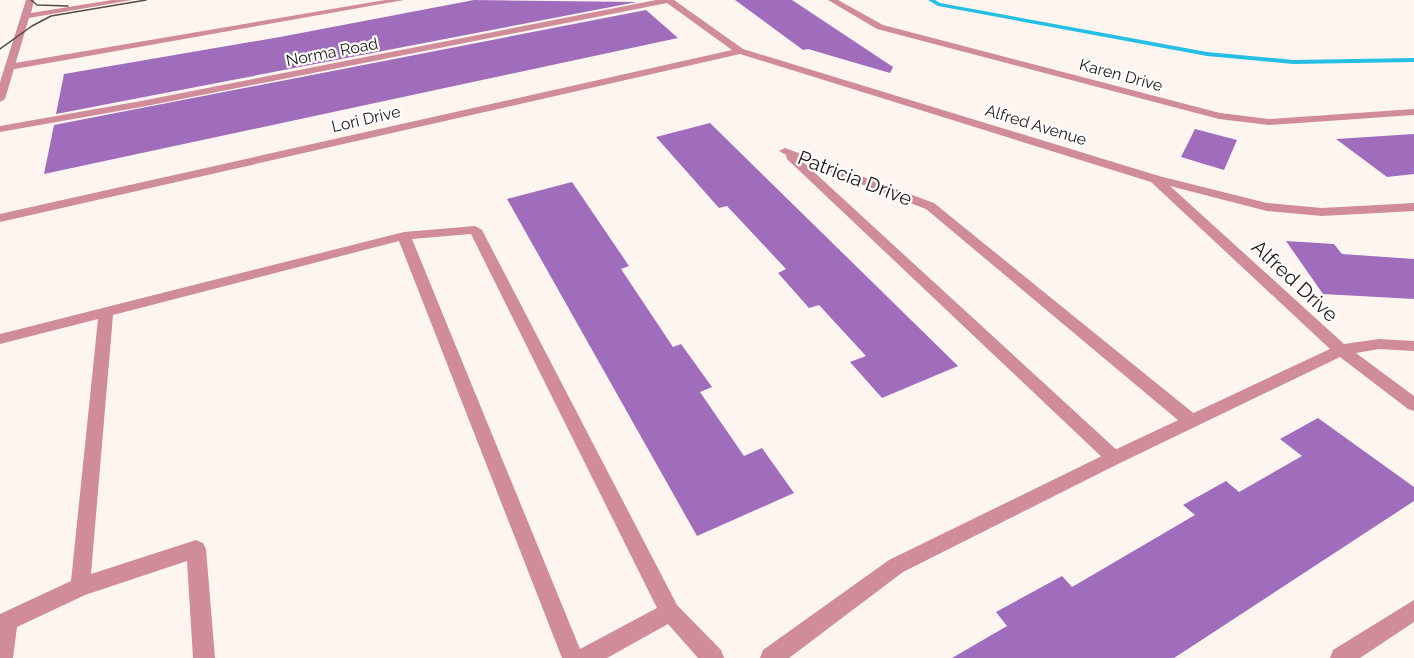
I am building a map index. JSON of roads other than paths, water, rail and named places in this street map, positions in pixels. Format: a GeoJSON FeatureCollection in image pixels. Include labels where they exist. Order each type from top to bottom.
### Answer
{"type":"FeatureCollection","features":[{"type":"Feature","properties":{"kind":"street"},"geometry":{"type":"LineString","coordinates":[[25,0],[25,16]]}},
{"type":"Feature","properties":{"kind":"street"},"geometry":{"type":"LineString","coordinates":[[0,99],[30,0]]}},
{"type":"Feature","properties":{"kind":"street"},"geometry":{"type":"LineString","coordinates":[[25,16],[128,0]]}},
{"type":"Feature","properties":{"kind":"street"},"geometry":{"type":"LineString","coordinates":[[9,67],[399,0]]}},
{"type":"Feature","properties":{"kind":"street","name":"Alfred Avenue"},"geometry":{"type":"LineString","coordinates":[[669,0],[740,51],[1155,179],[1267,207],[1322,212],[1414,207]]}},
{"type":"Feature","properties":{"kind":"street","name":"Norma Road"},"geometry":{"type":"LineString","coordinates":[[0,129],[164,100],[669,0]]}},
{"type":"Feature","properties":{"kind":"street","name":"Karen Drive"},"geometry":{"type":"LineString","coordinates":[[832,0],[880,27],[1219,116],[1269,122],[1414,112]]}},
{"type":"Feature","properties":{"kind":"street","name":"Lori Drive"},"geometry":{"type":"LineString","coordinates":[[0,218],[740,51]]}},
{"type":"Feature","properties":{"kind":"street"},"geometry":{"type":"LineString","coordinates":[[0,57],[13,56]]}},
{"type":"Feature","properties":{"kind":"street","name":"Patricia Drive"},"geometry":{"type":"LineString","coordinates":[[1114,458],[785,150],[930,206],[1191,421]]}},
{"type":"Feature","properties":{"kind":"street","name":"Alfred Drive"},"geometry":{"type":"LineString","coordinates":[[1155,179],[1341,350],[1414,405]]}},
{"type":"Feature","properties":{"kind":"street"},"geometry":{"type":"LineString","coordinates":[[0,339],[404,236],[475,230],[670,612],[713,658]]}},
{"type":"Feature","properties":{"kind":"street"},"geometry":{"type":"LineString","coordinates":[[404,236],[573,658]]}},
{"type":"Feature","properties":{"kind":"street"},"geometry":{"type":"LineString","coordinates":[[80,587],[106,312]]}},
{"type":"Feature","properties":{"kind":"street"},"geometry":{"type":"LineString","coordinates":[[771,658],[896,566],[1114,458],[1341,350],[1379,344],[1414,346]]}},
{"type":"Feature","properties":{"kind":"street"},"geometry":{"type":"LineString","coordinates":[[2,658],[4,623],[80,587],[196,549],[204,658]]}},
{"type":"Feature","properties":{"kind":"street"},"geometry":{"type":"LineString","coordinates":[[1341,658],[1414,610]]}},
{"type":"Feature","properties":{"kind":"street"},"geometry":{"type":"LineString","coordinates":[[586,658],[670,612]]}},
{"type":"Feature","properties":{"kind":"waterway"},"geometry":{"type":"LineString","coordinates":[[931,0],[938,4],[1207,54],[1293,62],[1414,60]]}},
{"type":"Feature","properties":{"kind":"tram line"},"geometry":{"type":"LineString","coordinates":[[31,0],[37,5],[68,6]]}},
{"type":"Feature","properties":{"kind":"tram line"},"geometry":{"type":"LineString","coordinates":[[0,49],[32,26],[51,16],[146,0]]}}]}
